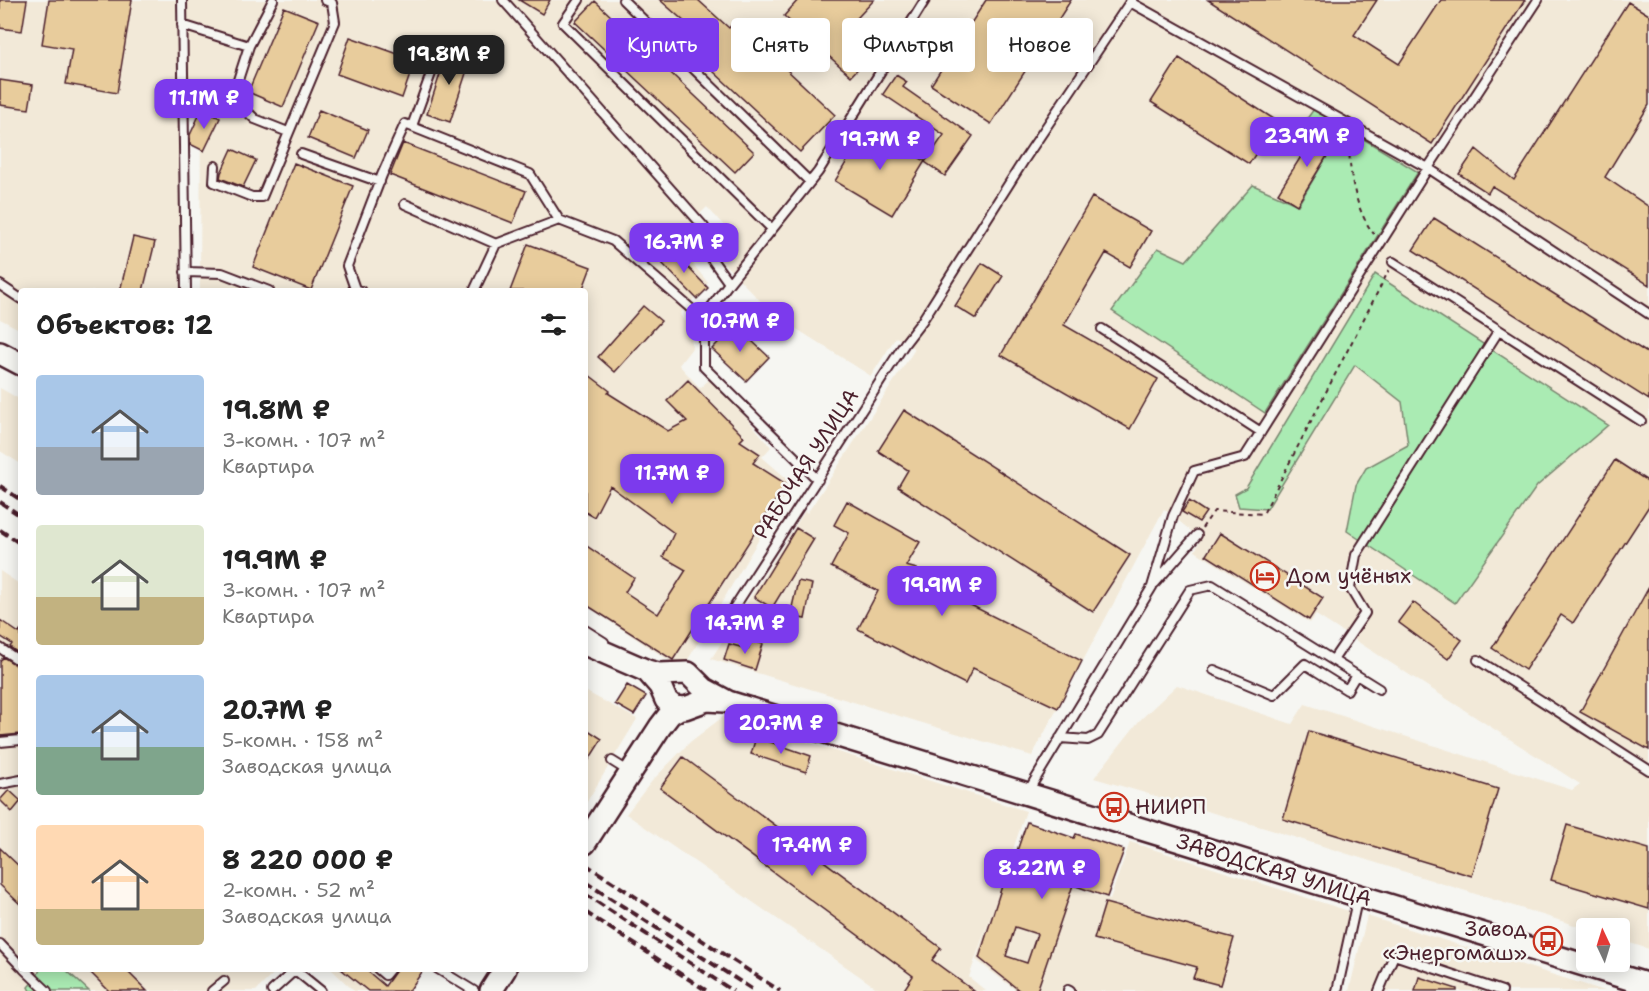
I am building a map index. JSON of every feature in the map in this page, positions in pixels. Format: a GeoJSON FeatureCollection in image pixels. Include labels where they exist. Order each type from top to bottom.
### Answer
{"type":"FeatureCollection","features":[{"type":"Feature","properties":{"kind":"street"},"geometry":{"type":"LineString","coordinates":[[0,353],[18,362]]}},
{"type":"Feature","properties":{"kind":"street"},"geometry":{"type":"LineString","coordinates":[[588,645],[640,668],[655,678],[675,702]]}},
{"type":"Feature","properties":{"kind":"street","name":"ЗАВОДСКАЯ УЛИЦА"},"geometry":{"type":"LineString","coordinates":[[640,668],[658,674],[688,673],[715,696],[728,702],[1358,896],[1545,951],[1649,985]]}},
{"type":"Feature","properties":{"kind":"street"},"geometry":{"type":"LineString","coordinates":[[677,673],[667,678],[663,689],[675,702],[695,702],[699,692],[697,681]]}},
{"type":"Feature","properties":{"kind":"street","name":"ЗАВОДСКАЯ УЛИЦА"},"geometry":{"type":"LineString","coordinates":[[675,702],[706,700],[728,702]]}},
{"type":"Feature","properties":{"kind":"street"},"geometry":{"type":"LineString","coordinates":[[589,836],[660,727],[665,714],[675,702]]}},
{"type":"Feature","properties":{"kind":"lane"},"geometry":{"type":"LineString","coordinates":[[182,0],[186,288]]}},
{"type":"Feature","properties":{"kind":"lane"},"geometry":{"type":"LineString","coordinates":[[273,0],[249,46],[238,80],[238,104],[255,119],[288,132]]}},
{"type":"Feature","properties":{"kind":"lane"},"geometry":{"type":"LineString","coordinates":[[215,166],[214,182],[252,197],[262,197],[335,22],[332,3],[325,0]]}},
{"type":"Feature","properties":{"kind":"lane"},"geometry":{"type":"LineString","coordinates":[[503,0],[704,227],[707,236],[706,251],[729,283]]}},
{"type":"Feature","properties":{"kind":"lane"},"geometry":{"type":"LineString","coordinates":[[579,0],[563,23],[772,229]]}},
{"type":"Feature","properties":{"kind":"lane"},"geometry":{"type":"LineString","coordinates":[[623,0],[810,182]]}},
{"type":"Feature","properties":{"kind":"lane"},"geometry":{"type":"LineString","coordinates":[[818,480],[704,367],[704,317],[810,182],[925,0]]}},
{"type":"Feature","properties":{"kind":"lane"},"geometry":{"type":"LineString","coordinates":[[1152,587],[1173,516],[1194,471],[1245,457],[1428,168],[1538,0]]}},
{"type":"Feature","properties":{"kind":"lane"},"geometry":{"type":"LineString","coordinates":[[1131,1],[1428,168],[1649,314]]}},
{"type":"Feature","properties":{"kind":"lane","name":"РАБОЧАЯ УЛИЦА"},"geometry":{"type":"LineString","coordinates":[[783,626],[721,628],[905,343],[922,321],[1024,160],[1131,1]]}},
{"type":"Feature","properties":{"kind":"lane"},"geometry":{"type":"LineString","coordinates":[[182,25],[249,46]]}},
{"type":"Feature","properties":{"kind":"lane"},"geometry":{"type":"LineString","coordinates":[[412,126],[441,46]]}},
{"type":"Feature","properties":{"kind":"lane"},"geometry":{"type":"LineString","coordinates":[[356,288],[347,266],[405,124],[530,174],[559,220],[613,241],[704,320]]}},
{"type":"Feature","properties":{"kind":"lane"},"geometry":{"type":"LineString","coordinates":[[302,154],[380,182]]}},
{"type":"Feature","properties":{"kind":"lane"},"geometry":{"type":"LineString","coordinates":[[405,204],[496,244]]}},
{"type":"Feature","properties":{"kind":"lane"},"geometry":{"type":"LineString","coordinates":[[475,288],[496,244],[559,220]]}},
{"type":"Feature","properties":{"kind":"lane"},"geometry":{"type":"LineString","coordinates":[[1393,262],[1641,421]]}},
{"type":"Feature","properties":{"kind":"lane"},"geometry":{"type":"LineString","coordinates":[[185,272],[222,273],[261,288]]}},
{"type":"Feature","properties":{"kind":"lane"},"geometry":{"type":"LineString","coordinates":[[0,285],[18,296]]}},
{"type":"Feature","properties":{"kind":"lane"},"geometry":{"type":"LineString","coordinates":[[1102,329],[1261,432]]}},
{"type":"Feature","properties":{"kind":"lane"},"geometry":{"type":"LineString","coordinates":[[1333,660],[1365,613],[1350,588],[1356,555],[1499,330]]}},
{"type":"Feature","properties":{"kind":"lane"},"geometry":{"type":"LineString","coordinates":[[1026,794],[1152,587],[1197,536]]}},
{"type":"Feature","properties":{"kind":"lane"},"geometry":{"type":"LineString","coordinates":[[1060,738],[1088,740],[1098,735],[1190,590],[1212,585],[1378,688]]}},
{"type":"Feature","properties":{"kind":"lane"},"geometry":{"type":"LineString","coordinates":[[588,632],[640,668]]}},
{"type":"Feature","properties":{"kind":"lane"},"geometry":{"type":"LineString","coordinates":[[0,648],[18,660]]}},
{"type":"Feature","properties":{"kind":"lane"},"geometry":{"type":"LineString","coordinates":[[1478,660],[1649,770]]}},
{"type":"Feature","properties":{"kind":"lane"},"geometry":{"type":"LineString","coordinates":[[1214,670],[1274,695],[1305,664],[1347,690],[1356,675]]}},
{"type":"Feature","properties":{"kind":"lane"},"geometry":{"type":"LineString","coordinates":[[0,742],[18,740]]}},
{"type":"Feature","properties":{"kind":"lane"},"geometry":{"type":"LineString","coordinates":[[612,761],[630,772]]}},
{"type":"Feature","properties":{"kind":"lane"},"geometry":{"type":"LineString","coordinates":[[0,784],[18,781]]}},
{"type":"Feature","properties":{"kind":"lane"},"geometry":{"type":"LineString","coordinates":[[1337,991],[1358,896]]}},
{"type":"Feature","properties":{"kind":"lane"},"geometry":{"type":"LineString","coordinates":[[0,944],[18,963]]}},
{"type":"Feature","properties":{"kind":"lane"},"geometry":{"type":"LineString","coordinates":[[1379,991],[1394,955],[1502,991]]}},
{"type":"Feature","properties":{"kind":"lane"},"geometry":{"type":"LineString","coordinates":[[27,972],[47,991]]}},
{"type":"Feature","properties":{"kind":"lane"},"geometry":{"type":"LineString","coordinates":[[272,991],[291,972]]}},
{"type":"Feature","properties":{"kind":"lane"},"geometry":{"type":"LineString","coordinates":[[298,972],[321,991]]}},
{"type":"Feature","properties":{"kind":"lane"},"geometry":{"type":"LineString","coordinates":[[447,972],[491,986]]}},
{"type":"Feature","properties":{"kind":"lane"},"geometry":{"type":"LineString","coordinates":[[212,991],[224,981]]}},
{"type":"Feature","properties":{"kind":"path"},"geometry":{"type":"LineString","coordinates":[[1352,126],[1348,157],[1354,194],[1371,231],[1381,243]]}},
{"type":"Feature","properties":{"kind":"path"},"geometry":{"type":"LineString","coordinates":[[1197,536],[1214,511],[1263,514],[1393,262]]}},
{"type":"Feature","properties":{"kind":"shaded area"},"geometry":{"type":"Polygon","coordinates":[[[0,0],[1649,0],[1649,949],[1630,943],[1630,918],[1576,918],[1576,926],[1268,829],[1094,778],[1139,721],[1177,685],[1292,724],[1305,704],[1572,790],[1580,784],[1316,615],[1310,623],[1195,551],[1201,539],[1164,509],[1032,756],[711,659],[805,511],[807,513],[812,506],[915,349],[896,337],[871,376],[773,314],[709,248],[727,229],[707,207],[674,240],[708,283],[680,314],[684,321],[690,323],[692,348],[679,365],[700,388],[712,377],[771,447],[762,457],[792,483],[686,663],[676,665],[588,607],[588,288],[200,288],[201,103],[178,107],[180,288],[18,288],[18,328],[0,319],[0,0]]]}},
{"type":"Feature","properties":{"kind":"shaded area"},"geometry":{"type":"Polygon","coordinates":[[[0,388],[18,398],[18,462],[0,451],[0,388]]]}},
{"type":"Feature","properties":{"kind":"shaded area"},"geometry":{"type":"Polygon","coordinates":[[[0,571],[18,583],[18,972],[275,972],[256,991],[0,991],[0,571]]]}},
{"type":"Feature","properties":{"kind":"shaded area"},"geometry":{"type":"Polygon","coordinates":[[[588,693],[637,719],[588,800],[588,693]]]}},
{"type":"Feature","properties":{"kind":"shaded area"},"geometry":{"type":"Polygon","coordinates":[[[724,716],[1026,811],[1010,858],[1059,882],[1110,899],[1130,842],[1349,911],[1331,991],[1017,991],[976,960],[991,913],[969,977],[986,991],[881,991],[626,814],[652,781],[690,742],[724,716]]]}},
{"type":"Feature","properties":{"kind":"shaded area"},"geometry":{"type":"Polygon","coordinates":[[[1367,916],[1605,991],[1349,991],[1367,916]]]}},
{"type":"Feature","properties":{"kind":"shaded area"},"geometry":{"type":"Polygon","coordinates":[[[334,972],[393,972],[379,991],[354,991],[334,972]]]}},
{"type":"Feature","properties":{"kind":"green space"},"geometry":{"type":"Polygon","coordinates":[[[1314,109],[1418,172],[1265,413],[1112,311],[1158,248],[1186,261],[1253,185],[1298,205],[1335,143],[1303,124],[1314,109]]]}},
{"type":"Feature","properties":{"kind":"green space"},"geometry":{"type":"Polygon","coordinates":[[[1375,274],[1608,425],[1537,486],[1455,603],[1347,531],[1356,485],[1366,468],[1408,445],[1402,402],[1355,365],[1267,509],[1239,507],[1235,494],[1246,488],[1375,274]]]}},
{"type":"Feature","properties":{"kind":"green space"},"geometry":{"type":"Polygon","coordinates":[[[39,972],[68,972],[89,991],[30,991],[28,987],[39,972]]]}},
{"type":"Feature","properties":{"kind":"building"},"geometry":{"type":"Polygon","coordinates":[[[0,0],[27,0],[22,31],[0,28],[0,0]]]}},
{"type":"Feature","properties":{"kind":"building"},"geometry":{"type":"Polygon","coordinates":[[[49,0],[132,0],[117,93],[66,84],[72,49],[42,44],[49,0]]]}},
{"type":"Feature","properties":{"kind":"building"},"geometry":{"type":"Polygon","coordinates":[[[519,0],[550,0],[542,14],[519,0]]]}},
{"type":"Feature","properties":{"kind":"building"},"geometry":{"type":"Polygon","coordinates":[[[660,0],[698,0],[718,18],[680,18],[660,0]]]}},
{"type":"Feature","properties":{"kind":"building"},"geometry":{"type":"Polygon","coordinates":[[[798,0],[874,0],[857,18],[842,18],[842,68],[830,57],[830,18],[786,18],[784,16],[798,0]]]}},
{"type":"Feature","properties":{"kind":"building"},"geometry":{"type":"Polygon","coordinates":[[[986,0],[1071,0],[1059,18],[987,18],[987,72],[1025,72],[991,124],[931,85],[939,72],[975,72],[974,18],[986,0]]]}},
{"type":"Feature","properties":{"kind":"building"},"geometry":{"type":"Polygon","coordinates":[[[1208,0],[1377,0],[1354,35],[1399,64],[1441,0],[1525,0],[1432,144],[1208,0]]]}},
{"type":"Feature","properties":{"kind":"building"},"geometry":{"type":"Polygon","coordinates":[[[595,1],[613,18],[606,18],[606,51],[575,22],[595,1]]]}},
{"type":"Feature","properties":{"kind":"building"},"geometry":{"type":"Polygon","coordinates":[[[1628,2],[1649,15],[1649,105],[1605,177],[1649,207],[1649,285],[1492,186],[1488,193],[1459,174],[1476,149],[1514,180],[1628,2]]]}},
{"type":"Feature","properties":{"kind":"building"},"geometry":{"type":"Polygon","coordinates":[[[284,7],[319,21],[283,107],[248,92],[284,7]]]}},
{"type":"Feature","properties":{"kind":"building"},"geometry":{"type":"Polygon","coordinates":[[[719,19],[729,28],[731,26],[731,72],[789,72],[835,115],[800,152],[714,72],[719,72],[719,19]]]}},
{"type":"Feature","properties":{"kind":"building"},"geometry":{"type":"Polygon","coordinates":[[[350,37],[415,60],[402,98],[337,74],[350,37]]]}},
{"type":"Feature","properties":{"kind":"building"},"geometry":{"type":"Polygon","coordinates":[[[448,50],[471,58],[450,122],[427,114],[448,50]]]}},
{"type":"Feature","properties":{"kind":"building"},"geometry":{"type":"Polygon","coordinates":[[[1179,58],[1277,121],[1249,164],[1151,102],[1179,58]]]}},
{"type":"Feature","properties":{"kind":"building"},"geometry":{"type":"Polygon","coordinates":[[[628,72],[670,72],[754,152],[735,172],[628,72]]]}},
{"type":"Feature","properties":{"kind":"building"},"geometry":{"type":"Polygon","coordinates":[[[896,75],[907,82],[903,87],[973,136],[945,176],[925,162],[944,135],[883,94],[896,75]]]}},
{"type":"Feature","properties":{"kind":"building"},"geometry":{"type":"Polygon","coordinates":[[[0,80],[33,85],[29,109],[0,105],[0,80]]]}},
{"type":"Feature","properties":{"kind":"building"},"geometry":{"type":"Polygon","coordinates":[[[202,109],[220,118],[204,151],[190,144],[190,135],[202,109]]]}},
{"type":"Feature","properties":{"kind":"building"},"geometry":{"type":"Polygon","coordinates":[[[319,110],[368,130],[356,158],[308,138],[319,110]]]}},
{"type":"Feature","properties":{"kind":"building"},"geometry":{"type":"Polygon","coordinates":[[[868,126],[925,161],[892,215],[835,181],[868,126]]]}},
{"type":"Feature","properties":{"kind":"building"},"geometry":{"type":"Polygon","coordinates":[[[1317,131],[1335,143],[1297,205],[1278,193],[1317,131]]]}},
{"type":"Feature","properties":{"kind":"building"},"geometry":{"type":"Polygon","coordinates":[[[403,143],[526,191],[513,223],[390,175],[403,143]]]}},
{"type":"Feature","properties":{"kind":"building"},"geometry":{"type":"Polygon","coordinates":[[[232,149],[256,160],[243,187],[220,178],[232,149]]]}},
{"type":"Feature","properties":{"kind":"building"},"geometry":{"type":"Polygon","coordinates":[[[294,163],[353,186],[312,288],[306,288],[253,267],[294,163]]]}},
{"type":"Feature","properties":{"kind":"building"},"geometry":{"type":"Polygon","coordinates":[[[1092,197],[1151,231],[1130,267],[1106,253],[1064,325],[1158,379],[1130,429],[1001,355],[1092,197]]]}},
{"type":"Feature","properties":{"kind":"building"},"geometry":{"type":"Polygon","coordinates":[[[1434,218],[1649,354],[1649,400],[1413,250],[1434,218]]]}},
{"type":"Feature","properties":{"kind":"building"},"geometry":{"type":"Polygon","coordinates":[[[133,237],[155,242],[144,288],[121,288],[133,237]]]}},
{"type":"Feature","properties":{"kind":"building"},"geometry":{"type":"Polygon","coordinates":[[[528,244],[591,267],[583,288],[511,288],[528,244]]]}},
{"type":"Feature","properties":{"kind":"building"},"geometry":{"type":"Polygon","coordinates":[[[671,250],[708,288],[697,299],[660,261],[671,250]]]}},
{"type":"Feature","properties":{"kind":"building"},"geometry":{"type":"Polygon","coordinates":[[[982,263],[1003,276],[976,319],[955,306],[982,263]]]}},
{"type":"Feature","properties":{"kind":"building"},"geometry":{"type":"Polygon","coordinates":[[[643,306],[661,321],[615,372],[598,357],[643,306]]]}},
{"type":"Feature","properties":{"kind":"building"},"geometry":{"type":"Polygon","coordinates":[[[735,325],[769,357],[746,381],[712,349],[735,325]]]}},
{"type":"Feature","properties":{"kind":"building"},"geometry":{"type":"Polygon","coordinates":[[[588,374],[610,391],[608,393],[668,431],[687,421],[667,401],[688,380],[744,437],[740,441],[760,454],[753,463],[786,484],[673,660],[588,606],[588,547],[634,578],[625,592],[658,614],[686,570],[663,557],[674,533],[610,486],[594,517],[588,514],[588,374]]]}},
{"type":"Feature","properties":{"kind":"building"},"geometry":{"type":"Polygon","coordinates":[[[904,410],[1130,555],[1093,612],[898,487],[908,470],[878,451],[904,410]]]}},
{"type":"Feature","properties":{"kind":"building"},"geometry":{"type":"Polygon","coordinates":[[[1615,460],[1649,482],[1649,506],[1573,623],[1561,615],[1525,670],[1492,648],[1615,460]]]}},
{"type":"Feature","properties":{"kind":"building"},"geometry":{"type":"Polygon","coordinates":[[[847,501],[920,542],[906,566],[917,569],[913,576],[1082,661],[1058,708],[973,668],[965,684],[858,629],[878,591],[831,567],[849,533],[834,525],[847,501]]]}},
{"type":"Feature","properties":{"kind":"building"},"geometry":{"type":"Polygon","coordinates":[[[1189,501],[1206,512],[1199,522],[1182,512],[1189,501]]]}},
{"type":"Feature","properties":{"kind":"building"},"geometry":{"type":"Polygon","coordinates":[[[796,528],[814,539],[772,608],[754,597],[796,528]]]}},
{"type":"Feature","properties":{"kind":"building","name":"Дом учёных"},"geometry":{"type":"Polygon","coordinates":[[[1220,533],[1323,598],[1309,620],[1206,555],[1220,533]]]}},
{"type":"Feature","properties":{"kind":"building"},"geometry":{"type":"Polygon","coordinates":[[[798,581],[812,584],[805,619],[790,616],[798,581]]]}},
{"type":"Feature","properties":{"kind":"building"},"geometry":{"type":"Polygon","coordinates":[[[1649,587],[1649,750],[1580,712],[1649,587]]]}},
{"type":"Feature","properties":{"kind":"building"},"geometry":{"type":"Polygon","coordinates":[[[1413,602],[1462,640],[1448,659],[1398,622],[1413,602]]]}},
{"type":"Feature","properties":{"kind":"building"},"geometry":{"type":"Polygon","coordinates":[[[0,620],[18,632],[18,653],[10,647],[12,644],[0,636],[0,620]]]}},
{"type":"Feature","properties":{"kind":"building"},"geometry":{"type":"Polygon","coordinates":[[[751,640],[763,644],[755,670],[724,660],[729,644],[748,649],[751,640]]]}},
{"type":"Feature","properties":{"kind":"building"},"geometry":{"type":"Polygon","coordinates":[[[3,657],[18,666],[18,734],[0,736],[0,662],[3,657]]]}},
{"type":"Feature","properties":{"kind":"building"},"geometry":{"type":"Polygon","coordinates":[[[627,685],[646,696],[634,715],[615,704],[627,685]]]}},
{"type":"Feature","properties":{"kind":"building"},"geometry":{"type":"Polygon","coordinates":[[[588,730],[602,739],[588,761],[588,730]]]}},
{"type":"Feature","properties":{"kind":"building"},"geometry":{"type":"Polygon","coordinates":[[[1309,731],[1498,789],[1472,876],[1283,819],[1309,731]]]}},
{"type":"Feature","properties":{"kind":"building"},"geometry":{"type":"Polygon","coordinates":[[[756,737],[811,756],[806,772],[751,754],[756,737]]]}},
{"type":"Feature","properties":{"kind":"building"},"geometry":{"type":"Polygon","coordinates":[[[683,757],[941,948],[932,960],[974,991],[903,991],[913,976],[660,788],[683,757]]]}},
{"type":"Feature","properties":{"kind":"building"},"geometry":{"type":"Polygon","coordinates":[[[9,790],[18,798],[18,805],[12,812],[0,800],[9,790]]]}},
{"type":"Feature","properties":{"kind":"building"},"geometry":{"type":"Polygon","coordinates":[[[1027,822],[1074,838],[1076,834],[1124,850],[1107,897],[1073,885],[1037,991],[1020,991],[979,958],[1008,867],[1011,868],[1027,822]],[[1015,927],[1006,956],[1027,963],[1037,934],[1015,927]]]}},
{"type":"Feature","properties":{"kind":"building"},"geometry":{"type":"Polygon","coordinates":[[[1567,825],[1649,849],[1649,909],[1551,880],[1567,825]]]}},
{"type":"Feature","properties":{"kind":"building"},"geometry":{"type":"Polygon","coordinates":[[[0,848],[18,865],[18,902],[0,885],[0,848]]]}},
{"type":"Feature","properties":{"kind":"building"},"geometry":{"type":"Polygon","coordinates":[[[1105,903],[1234,938],[1220,985],[1193,978],[1197,967],[1094,939],[1105,903]]]}},
{"type":"Feature","properties":{"kind":"building"},"geometry":{"type":"Polygon","coordinates":[[[90,972],[128,972],[147,991],[109,991],[90,972]]]}},
{"type":"Feature","properties":{"kind":"building"},"geometry":{"type":"Polygon","coordinates":[[[345,972],[369,972],[385,986],[395,972],[422,972],[409,991],[368,991],[345,972]]]}},
{"type":"Feature","properties":{"kind":"building"},"geometry":{"type":"Polygon","coordinates":[[[1419,977],[1457,989],[1457,991],[1415,991],[1419,977]]]}},
{"type":"Feature","properties":{"kind":"railway"},"geometry":{"type":"LineString","coordinates":[[0,486],[18,498]]}},
{"type":"Feature","properties":{"kind":"railway"},"geometry":{"type":"LineString","coordinates":[[0,502],[18,514]]}},
{"type":"Feature","properties":{"kind":"railway"},"geometry":{"type":"LineString","coordinates":[[0,530],[18,542]]}},
{"type":"Feature","properties":{"kind":"railway"},"geometry":{"type":"LineString","coordinates":[[588,866],[780,991]]}},
{"type":"Feature","properties":{"kind":"railway"},"geometry":{"type":"LineString","coordinates":[[588,884],[755,991]]}},
{"type":"Feature","properties":{"kind":"railway"},"geometry":{"type":"LineString","coordinates":[[588,896],[733,991]]}},
{"type":"Feature","properties":{"kind":"railway"},"geometry":{"type":"LineString","coordinates":[[588,914],[707,991]]}},
{"type":"Feature","properties":{"kind":"place","name":"Дом учёных"},"geometry":{"type":"Point","coordinates":[1265,576]}},
{"type":"Feature","properties":{"kind":"place","name":"НИИРП"},"geometry":{"type":"Point","coordinates":[1114,807]}},
{"type":"Feature","properties":{"kind":"place","name":"Завод «Энергомаш»"},"geometry":{"type":"Point","coordinates":[1548,941]}}]}
